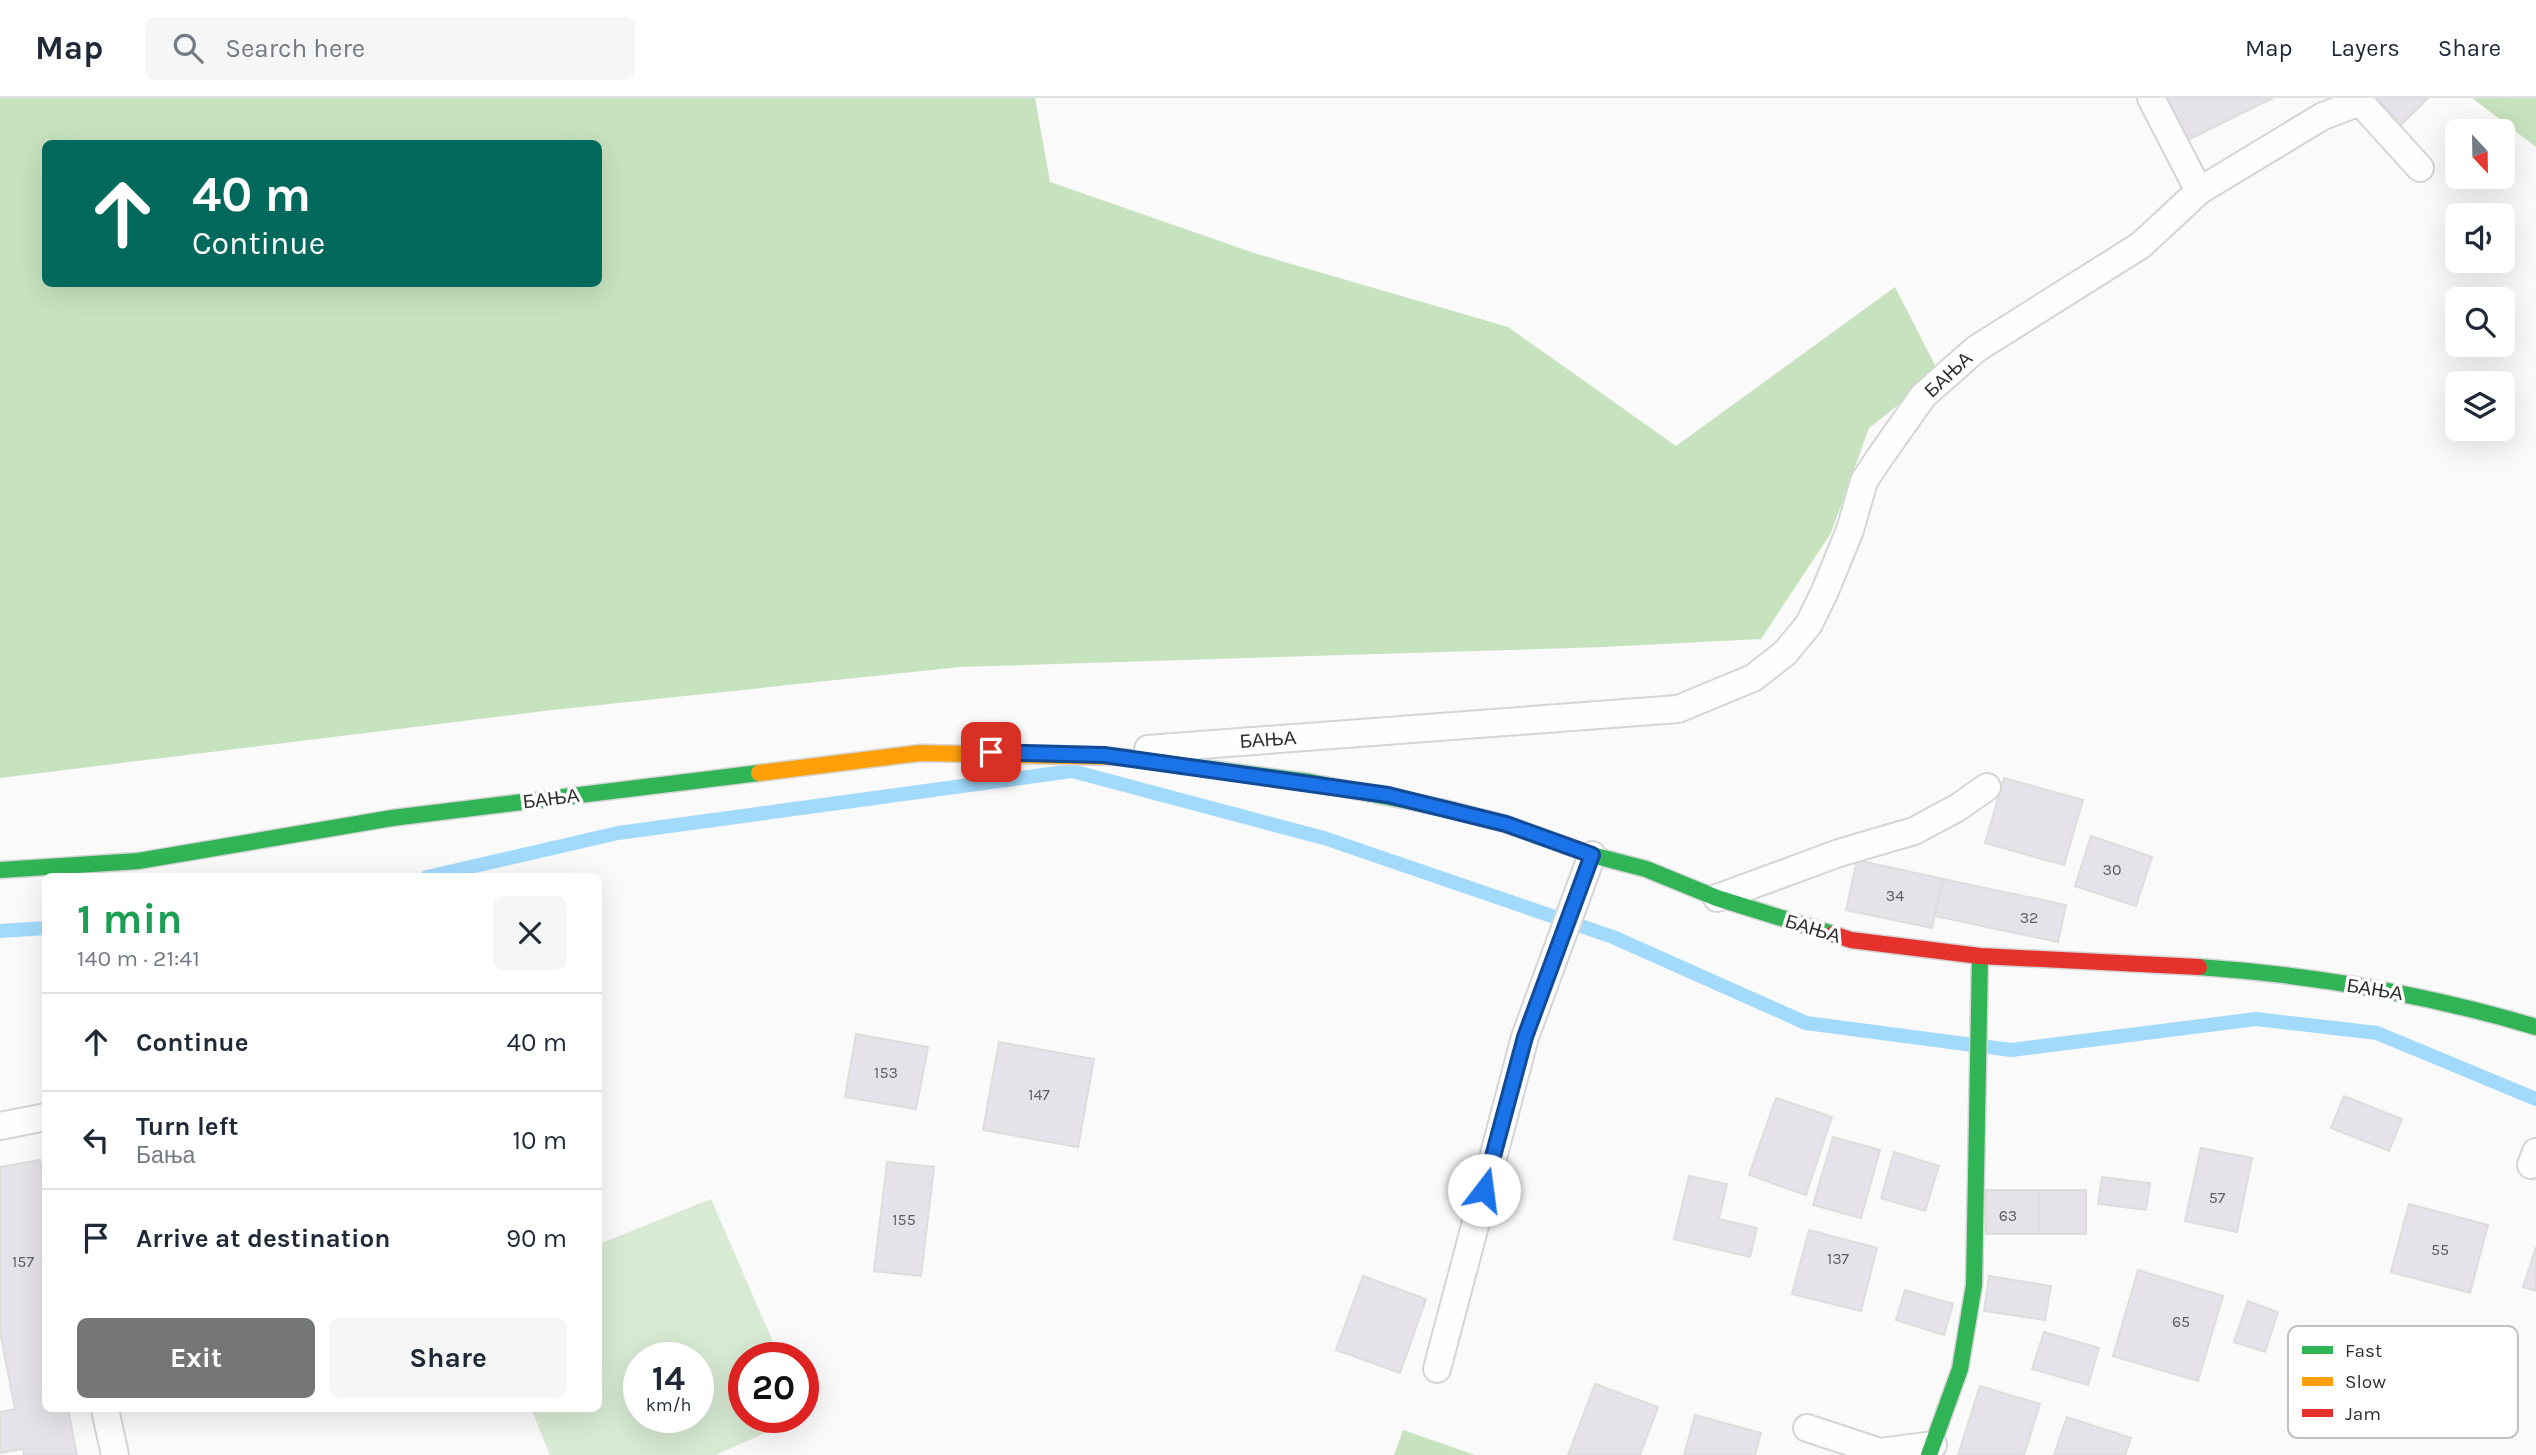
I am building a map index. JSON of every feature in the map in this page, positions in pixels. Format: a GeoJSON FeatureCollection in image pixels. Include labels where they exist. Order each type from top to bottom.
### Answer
{"type":"FeatureCollection","features":[{"type":"Feature","properties":{"kind":"street","name":"БАЊА"},"geometry":{"type":"LineString","coordinates":[[0,870],[138,861],[392,818],[920,753],[1104,755],[1388,795],[1506,824],[1592,855],[1646,869],[1717,898],[1851,940],[1980,956],[2179,965],[2282,973],[2459,1004],[2536,1027]]}},
{"type":"Feature","properties":{"kind":"street"},"geometry":{"type":"LineString","coordinates":[[1931,1450],[1960,1369],[1974,1285],[1975,1078],[1980,956]]}},
{"type":"Feature","properties":{"kind":"lane"},"geometry":{"type":"LineString","coordinates":[[2151,98],[2199,191]]}},
{"type":"Feature","properties":{"kind":"lane","name":"БАЊА"},"geometry":{"type":"LineString","coordinates":[[1104,755],[1190,744],[1678,709],[1753,678],[1785,653],[1809,624],[1850,530],[1864,481],[1923,397],[1976,349],[2141,245],[2199,191],[2323,117],[2360,102],[2420,168]]}},
{"type":"Feature","properties":{"kind":"lane"},"geometry":{"type":"LineString","coordinates":[[1717,898],[1839,853],[1914,831],[1957,808],[1987,787]]}},
{"type":"Feature","properties":{"kind":"lane"},"geometry":{"type":"LineString","coordinates":[[1437,1368],[1525,1037],[1592,855]]}},
{"type":"Feature","properties":{"kind":"lane"},"geometry":{"type":"LineString","coordinates":[[0,1126],[42,1118]]}},
{"type":"Feature","properties":{"kind":"lane"},"geometry":{"type":"LineString","coordinates":[[106,1412],[115,1455]]}},
{"type":"Feature","properties":{"kind":"lane"},"geometry":{"type":"LineString","coordinates":[[1807,1428],[1880,1452],[1931,1450]]}},
{"type":"Feature","properties":{"kind":"green space"},"geometry":{"type":"Polygon","coordinates":[[[0,98],[1035,98],[1050,182],[1257,254],[1508,327],[1676,446],[1895,287],[1939,373],[1869,428],[1831,533],[1761,639],[1604,647],[960,667],[552,710],[0,778],[0,98]]]}},
{"type":"Feature","properties":{"kind":"green space"},"geometry":{"type":"Polygon","coordinates":[[[2472,98],[2536,98],[2536,147],[2515,131],[2515,119],[2499,119],[2472,98]]]}},
{"type":"Feature","properties":{"kind":"green space"},"geometry":{"type":"Polygon","coordinates":[[[711,1199],[773,1342],[728,1342],[728,1433],[765,1433],[716,1455],[550,1455],[532,1412],[602,1412],[602,1243],[711,1199]]]}},
{"type":"Feature","properties":{"kind":"green space"},"geometry":{"type":"Polygon","coordinates":[[[1403,1430],[1475,1455],[1394,1455],[1403,1430]]]}},
{"type":"Feature","properties":{"kind":"building"},"geometry":{"type":"Polygon","coordinates":[[[2163,98],[2273,98],[2184,142],[2163,98]]]}},
{"type":"Feature","properties":{"kind":"building"},"geometry":{"type":"Polygon","coordinates":[[[2376,98],[2428,98],[2402,124],[2376,98]]]}},
{"type":"Feature","properties":{"kind":"building"},"geometry":{"type":"Polygon","coordinates":[[[2004,778],[2083,800],[2064,865],[1985,843],[2004,778]]]}},
{"type":"Feature","properties":{"kind":"building"},"geometry":{"type":"Polygon","coordinates":[[[2091,836],[2152,857],[2136,906],[2075,886],[2091,836]]]}},
{"type":"Feature","properties":{"kind":"building"},"geometry":{"type":"Polygon","coordinates":[[[1857,860],[1943,879],[1932,928],[1846,910],[1857,860]]]}},
{"type":"Feature","properties":{"kind":"building"},"geometry":{"type":"Polygon","coordinates":[[[1943,879],[2066,905],[2058,942],[1935,916],[1943,879]]]}},
{"type":"Feature","properties":{"kind":"building"},"geometry":{"type":"Polygon","coordinates":[[[856,1034],[928,1047],[916,1109],[845,1097],[856,1034]]]}},
{"type":"Feature","properties":{"kind":"building"},"geometry":{"type":"Polygon","coordinates":[[[999,1042],[1094,1059],[1078,1147],[983,1130],[999,1042]]]}},
{"type":"Feature","properties":{"kind":"building"},"geometry":{"type":"Polygon","coordinates":[[[2344,1096],[2402,1119],[2389,1151],[2331,1128],[2344,1096]]]}},
{"type":"Feature","properties":{"kind":"building"},"geometry":{"type":"Polygon","coordinates":[[[1776,1098],[1832,1117],[1806,1195],[1749,1175],[1776,1098]]]}},
{"type":"Feature","properties":{"kind":"building"},"geometry":{"type":"Polygon","coordinates":[[[1833,1137],[1880,1150],[1861,1218],[1813,1205],[1833,1137]]]}},
{"type":"Feature","properties":{"kind":"building"},"geometry":{"type":"Polygon","coordinates":[[[2201,1148],[2252,1158],[2237,1232],[2185,1221],[2201,1148]]]}},
{"type":"Feature","properties":{"kind":"building"},"geometry":{"type":"Polygon","coordinates":[[[1894,1152],[1939,1166],[1925,1211],[1881,1198],[1894,1152]]]}},
{"type":"Feature","properties":{"kind":"building"},"geometry":{"type":"Polygon","coordinates":[[[40,1160],[42,1412],[69,1412],[77,1455],[24,1455],[23,1449],[0,1453],[0,1412],[15,1409],[0,1332],[0,1167],[40,1160]]]}},
{"type":"Feature","properties":{"kind":"building"},"geometry":{"type":"Polygon","coordinates":[[[887,1162],[934,1167],[921,1276],[874,1271],[887,1162]]]}},
{"type":"Feature","properties":{"kind":"building"},"geometry":{"type":"Polygon","coordinates":[[[1689,1176],[1727,1184],[1719,1219],[1757,1228],[1750,1257],[1674,1239],[1689,1176]]]}},
{"type":"Feature","properties":{"kind":"building"},"geometry":{"type":"Polygon","coordinates":[[[2102,1177],[2150,1183],[2146,1210],[2098,1204],[2102,1177]]]}},
{"type":"Feature","properties":{"kind":"building"},"geometry":{"type":"Polygon","coordinates":[[[1986,1190],[2039,1190],[2039,1234],[1986,1234],[1986,1190]]]}},
{"type":"Feature","properties":{"kind":"building"},"geometry":{"type":"Polygon","coordinates":[[[2039,1190],[2086,1190],[2086,1234],[2039,1234],[2039,1190]]]}},
{"type":"Feature","properties":{"kind":"building"},"geometry":{"type":"Polygon","coordinates":[[[2409,1204],[2488,1225],[2470,1293],[2391,1272],[2409,1204]]]}},
{"type":"Feature","properties":{"kind":"building"},"geometry":{"type":"Polygon","coordinates":[[[1809,1230],[1877,1248],[1861,1311],[1792,1294],[1809,1230]]]}},
{"type":"Feature","properties":{"kind":"building"},"geometry":{"type":"Polygon","coordinates":[[[2536,1247],[2536,1291],[2523,1287],[2536,1247]]]}},
{"type":"Feature","properties":{"kind":"building"},"geometry":{"type":"Polygon","coordinates":[[[2138,1270],[2223,1296],[2198,1381],[2113,1356],[2138,1270]]]}},
{"type":"Feature","properties":{"kind":"building"},"geometry":{"type":"Polygon","coordinates":[[[1363,1276],[1426,1299],[1400,1373],[1336,1350],[1363,1276]]]}},
{"type":"Feature","properties":{"kind":"building"},"geometry":{"type":"Polygon","coordinates":[[[1989,1276],[2051,1286],[2045,1320],[1984,1311],[1989,1276]]]}},
{"type":"Feature","properties":{"kind":"building"},"geometry":{"type":"Polygon","coordinates":[[[1905,1290],[1953,1304],[1944,1335],[1896,1320],[1905,1290]]]}},
{"type":"Feature","properties":{"kind":"building"},"geometry":{"type":"Polygon","coordinates":[[[2248,1301],[2278,1312],[2265,1352],[2234,1342],[2248,1301]]]}},
{"type":"Feature","properties":{"kind":"building"},"geometry":{"type":"Polygon","coordinates":[[[2044,1332],[2099,1348],[2088,1385],[2032,1369],[2044,1332]]]}},
{"type":"Feature","properties":{"kind":"building"},"geometry":{"type":"Polygon","coordinates":[[[1595,1384],[1658,1407],[1640,1455],[1568,1455],[1595,1384]]]}},
{"type":"Feature","properties":{"kind":"building"},"geometry":{"type":"Polygon","coordinates":[[[1980,1386],[2040,1404],[2024,1455],[1958,1455],[1980,1386]]]}},
{"type":"Feature","properties":{"kind":"building"},"geometry":{"type":"Polygon","coordinates":[[[1695,1415],[1761,1433],[1755,1455],[1684,1455],[1695,1415]]]}},
{"type":"Feature","properties":{"kind":"building"},"geometry":{"type":"Polygon","coordinates":[[[2067,1417],[2131,1438],[2125,1455],[2054,1455],[2067,1417]]]}},
{"type":"Feature","properties":{"kind":"waterway"},"geometry":{"type":"LineString","coordinates":[[444,873],[618,833],[1072,771],[1324,838],[1613,937],[1806,1023],[2011,1050],[2256,1019],[2377,1033],[2536,1099]]}},
{"type":"Feature","properties":{"kind":"waterway"},"geometry":{"type":"LineString","coordinates":[[0,931],[42,928]]}},
{"type":"Feature","properties":{"kind":"traffic: fast"},"geometry":{"type":"LineString","coordinates":[[1120,757],[1310,782],[1444,808],[1506,824],[1592,855],[1646,869],[1717,898],[1833,934]]}},
{"type":"Feature","properties":{"kind":"traffic: fast"},"geometry":{"type":"LineString","coordinates":[[0,870],[138,861],[392,818],[759,773]]}},
{"type":"Feature","properties":{"kind":"traffic: fast"},"geometry":{"type":"LineString","coordinates":[[1929,1455],[1960,1369],[1974,1285],[1980,956]]}},
{"type":"Feature","properties":{"kind":"traffic: fast"},"geometry":{"type":"LineString","coordinates":[[2199,967],[2284,975],[2369,988],[2453,1005],[2536,1027]]}},
{"type":"Feature","properties":{"kind":"traffic: slow"},"geometry":{"type":"LineString","coordinates":[[759,773],[920,753],[1120,757]]}},
{"type":"Feature","properties":{"kind":"traffic: jam"},"geometry":{"type":"LineString","coordinates":[[1833,934],[1851,940],[1980,956],[2199,967]]}},
{"type":"Feature","properties":{"kind":"route"},"geometry":{"type":"LineString","coordinates":[[991,752],[1104,755],[1388,795],[1506,824],[1592,855],[1525,1037],[1484,1190]]}}]}
